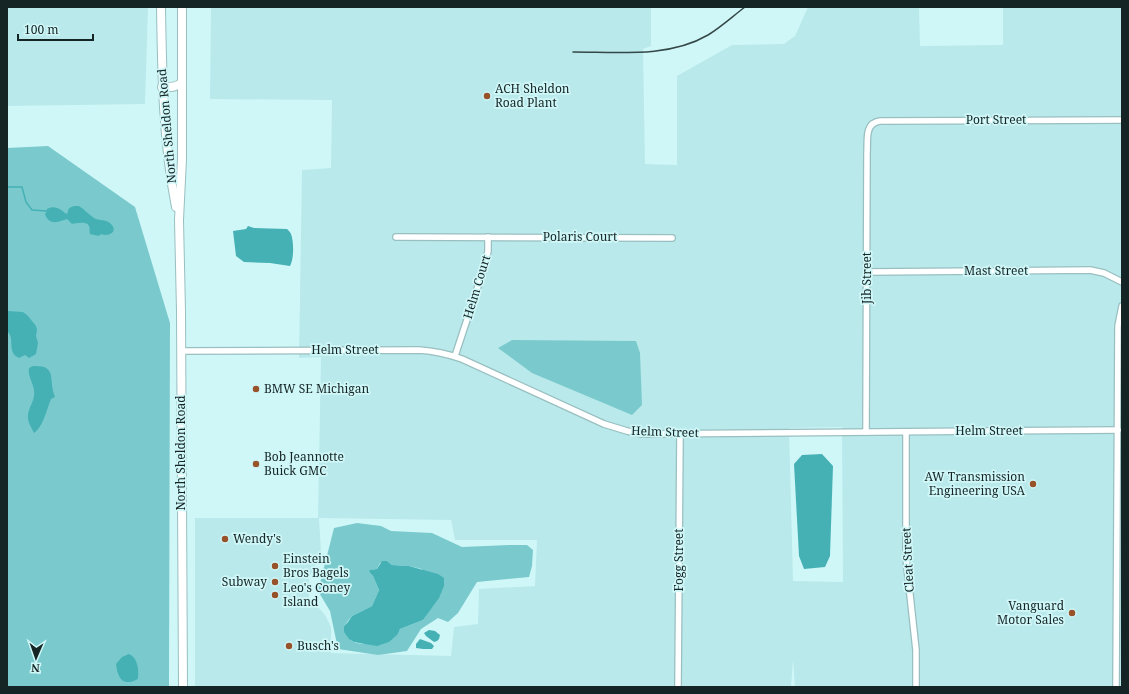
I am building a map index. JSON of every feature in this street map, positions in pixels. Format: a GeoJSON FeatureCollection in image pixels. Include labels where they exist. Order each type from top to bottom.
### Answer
{"type":"FeatureCollection","features":[{"type":"Feature","properties":{"kind":"main road","name":"North Sheldon Road"},"geometry":{"type":"LineString","coordinates":[[161,7],[162,87],[172,188],[179,220]]}},
{"type":"Feature","properties":{"kind":"main road","name":"North Sheldon Road"},"geometry":{"type":"LineString","coordinates":[[180,8],[182,159],[179,220],[183,687]]}},
{"type":"Feature","properties":{"kind":"main road"},"geometry":{"type":"LineString","coordinates":[[162,87],[180,85],[182,82]]}},
{"type":"Feature","properties":{"kind":"street","name":"Port Street"},"geometry":{"type":"LineString","coordinates":[[871,125],[880,121],[1122,120]]}},
{"type":"Feature","properties":{"kind":"street","name":"Jib Street"},"geometry":{"type":"LineString","coordinates":[[866,432],[868,133],[871,125]]}},
{"type":"Feature","properties":{"kind":"street","name":"Helm Court"},"geometry":{"type":"LineString","coordinates":[[396,237],[488,237],[488,251],[485,265],[454,356]]}},
{"type":"Feature","properties":{"kind":"street","name":"Polaris Court"},"geometry":{"type":"LineString","coordinates":[[488,237],[672,238]]}},
{"type":"Feature","properties":{"kind":"street","name":"Mast Street"},"geometry":{"type":"LineString","coordinates":[[867,272],[1090,270],[1104,273],[1122,282]]}},
{"type":"Feature","properties":{"kind":"street"},"geometry":{"type":"LineString","coordinates":[[1116,687],[1118,326],[1122,306]]}},
{"type":"Feature","properties":{"kind":"street","name":"Helm Street"},"geometry":{"type":"LineString","coordinates":[[180,351],[419,350],[437,352],[454,356],[614,428],[642,434],[1118,430]]}},
{"type":"Feature","properties":{"kind":"street","name":"Cleat Street"},"geometry":{"type":"LineString","coordinates":[[906,432],[906,558],[916,650],[916,687]]}},
{"type":"Feature","properties":{"kind":"street","name":"Fogg Street"},"geometry":{"type":"LineString","coordinates":[[678,687],[680,434]]}},
{"type":"Feature","properties":{"kind":"shaded area"},"geometry":{"type":"Polygon","coordinates":[[[7,7],[148,7],[145,104],[7,106],[7,7]]]}},
{"type":"Feature","properties":{"kind":"shaded area"},"geometry":{"type":"Polygon","coordinates":[[[211,7],[651,7],[651,46],[643,49],[645,164],[677,165],[677,76],[732,45],[784,44],[795,36],[808,7],[919,7],[920,46],[1003,45],[1003,7],[1122,7],[1122,687],[795,687],[793,659],[791,687],[195,687],[195,518],[318,518],[321,357],[299,358],[302,170],[331,168],[332,100],[210,99],[211,7]],[[842,427],[789,428],[793,581],[843,582],[842,427]],[[319,518],[321,553],[309,578],[309,597],[325,615],[331,627],[331,653],[451,656],[454,627],[478,624],[479,589],[535,586],[537,540],[455,540],[451,520],[319,518]]]}},
{"type":"Feature","properties":{"kind":"shaded area"},"geometry":{"type":"Polygon","coordinates":[[[48,146],[135,207],[170,323],[169,687],[7,687],[7,148],[48,146]]]}},
{"type":"Feature","properties":{"kind":"shaded area"},"geometry":{"type":"Polygon","coordinates":[[[79,206],[98,220],[109,222],[114,229],[112,233],[107,235],[101,234],[99,236],[90,234],[89,226],[86,223],[72,224],[67,219],[52,222],[45,214],[47,209],[54,207],[59,208],[67,214],[69,208],[79,206]]]}},
{"type":"Feature","properties":{"kind":"shaded area"},"geometry":{"type":"Polygon","coordinates":[[[248,226],[254,228],[287,229],[291,234],[293,246],[293,255],[290,266],[270,263],[244,262],[236,256],[233,231],[246,229],[248,226]]]}},
{"type":"Feature","properties":{"kind":"shaded area"},"geometry":{"type":"Polygon","coordinates":[[[7,311],[23,312],[36,326],[38,343],[36,354],[29,358],[25,355],[19,358],[13,352],[10,334],[7,331],[7,311]]]}},
{"type":"Feature","properties":{"kind":"shaded area"},"geometry":{"type":"Polygon","coordinates":[[[512,340],[636,341],[640,353],[642,405],[632,415],[532,373],[498,348],[512,340]]]}},
{"type":"Feature","properties":{"kind":"shaded area"},"geometry":{"type":"Polygon","coordinates":[[[33,366],[41,366],[49,371],[51,374],[55,397],[51,399],[40,427],[34,433],[29,422],[28,415],[34,396],[34,389],[29,375],[29,368],[33,366]]]}},
{"type":"Feature","properties":{"kind":"shaded area"},"geometry":{"type":"Polygon","coordinates":[[[822,454],[833,466],[830,556],[825,567],[804,569],[799,556],[794,464],[802,455],[822,454]]]}},
{"type":"Feature","properties":{"kind":"shaded area"},"geometry":{"type":"Polygon","coordinates":[[[357,523],[381,526],[391,531],[432,533],[462,547],[527,545],[533,550],[532,566],[529,577],[477,582],[458,613],[448,622],[438,618],[421,629],[407,651],[378,655],[338,649],[330,611],[318,591],[334,528],[357,523]],[[387,561],[380,563],[377,569],[369,572],[373,576],[379,590],[372,606],[352,616],[344,626],[347,635],[353,642],[365,644],[398,634],[400,629],[423,620],[428,612],[422,569],[409,566],[392,565],[387,561]]]}},
{"type":"Feature","properties":{"kind":"shaded area"},"geometry":{"type":"Polygon","coordinates":[[[382,561],[387,561],[392,565],[409,566],[438,574],[444,578],[444,586],[439,598],[423,620],[400,629],[398,634],[389,642],[377,646],[354,642],[349,639],[344,632],[344,626],[352,616],[372,606],[379,590],[373,576],[369,572],[370,570],[377,569],[382,561]]]}},
{"type":"Feature","properties":{"kind":"shaded area"},"geometry":{"type":"Polygon","coordinates":[[[429,630],[435,631],[440,635],[437,641],[434,642],[426,636],[424,633],[429,630]]]}},
{"type":"Feature","properties":{"kind":"shaded area"},"geometry":{"type":"Polygon","coordinates":[[[420,639],[431,643],[434,646],[432,649],[416,648],[416,644],[420,639]]]}},
{"type":"Feature","properties":{"kind":"shaded area"},"geometry":{"type":"Polygon","coordinates":[[[129,654],[136,661],[138,668],[138,679],[131,682],[126,682],[119,676],[116,664],[122,657],[129,654]]]}},
{"type":"Feature","properties":{"kind":"waterway"},"geometry":{"type":"LineString","coordinates":[[7,187],[22,187],[26,202],[32,210],[47,211]]}},
{"type":"Feature","properties":{"kind":"railway"},"geometry":{"type":"LineString","coordinates":[[573,52],[625,53],[677,47],[708,35],[745,7]]}},
{"type":"Feature","properties":{"kind":"place","name":"ACH Sheldon Road Plant"},"geometry":{"type":"Point","coordinates":[487,96]}},
{"type":"Feature","properties":{"kind":"place","name":"BMW SE Michigan"},"geometry":{"type":"Point","coordinates":[256,389]}},
{"type":"Feature","properties":{"kind":"place","name":"Bob Jeannotte Buick GMC"},"geometry":{"type":"Point","coordinates":[256,464]}},
{"type":"Feature","properties":{"kind":"place","name":"AW Transmission Engineering USA"},"geometry":{"type":"Point","coordinates":[1033,484]}},
{"type":"Feature","properties":{"kind":"place","name":"Wendy's"},"geometry":{"type":"Point","coordinates":[225,539]}},
{"type":"Feature","properties":{"kind":"place","name":"Einstein Bros Bagels"},"geometry":{"type":"Point","coordinates":[275,566]}},
{"type":"Feature","properties":{"kind":"place","name":"Subway"},"geometry":{"type":"Point","coordinates":[275,582]}},
{"type":"Feature","properties":{"kind":"place","name":"Leo's Coney Island"},"geometry":{"type":"Point","coordinates":[275,595]}},
{"type":"Feature","properties":{"kind":"place","name":"Vanguard Motor Sales"},"geometry":{"type":"Point","coordinates":[1072,613]}},
{"type":"Feature","properties":{"kind":"place","name":"Busch's"},"geometry":{"type":"Point","coordinates":[289,646]}}]}
